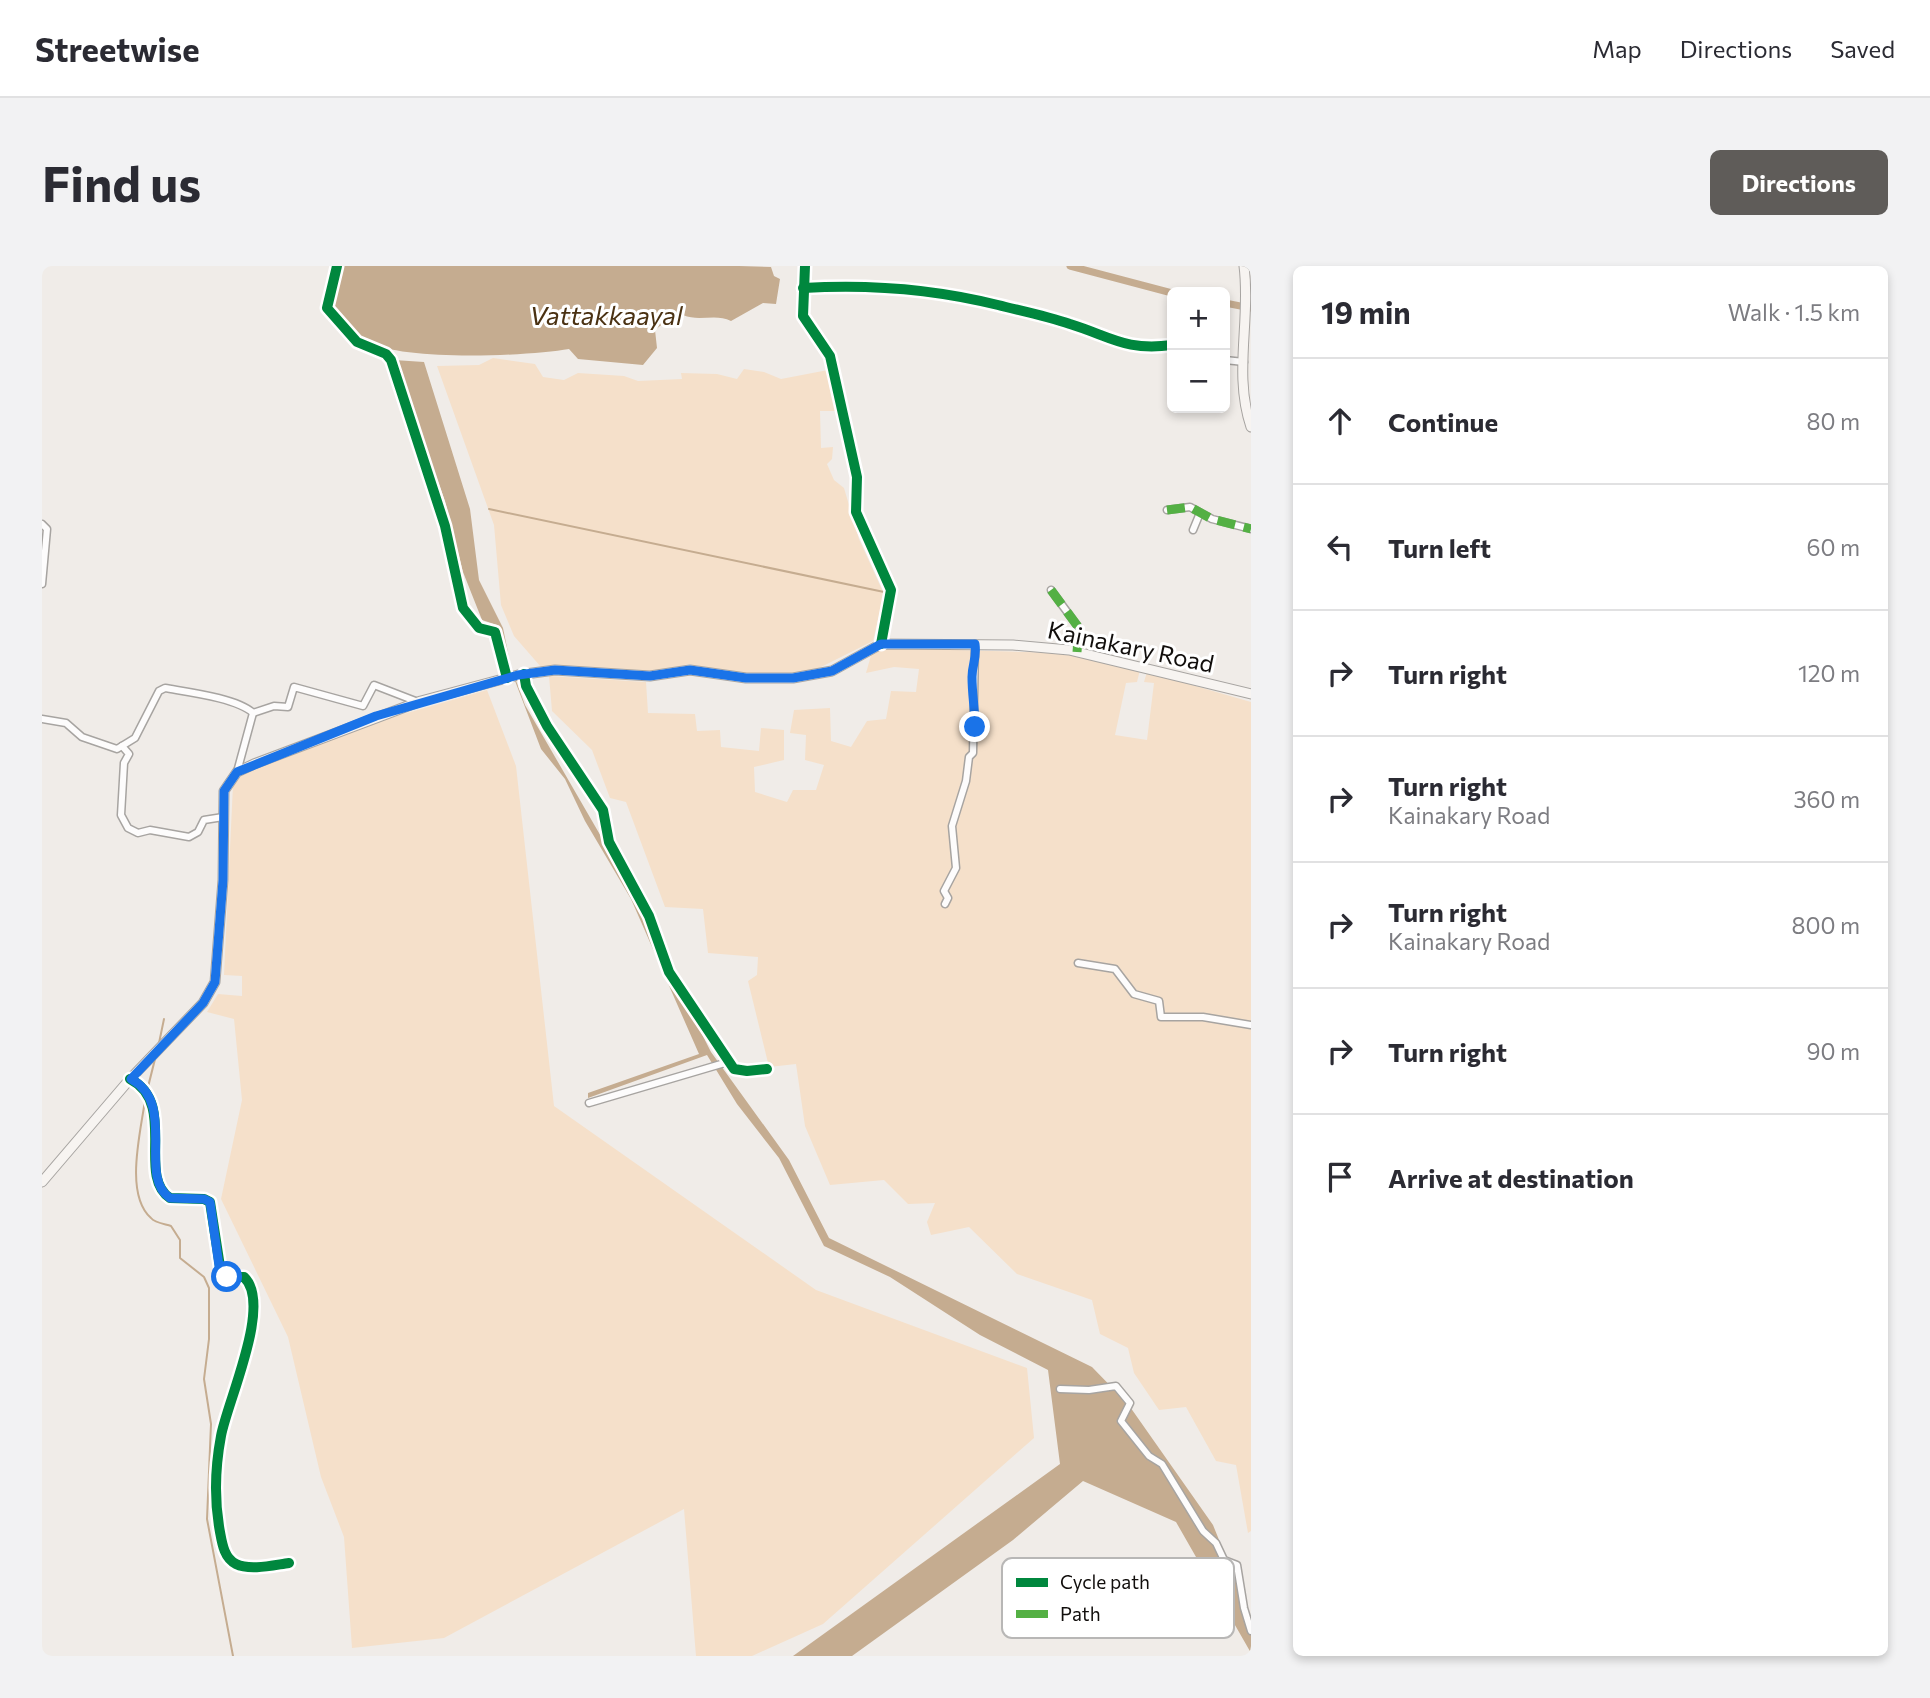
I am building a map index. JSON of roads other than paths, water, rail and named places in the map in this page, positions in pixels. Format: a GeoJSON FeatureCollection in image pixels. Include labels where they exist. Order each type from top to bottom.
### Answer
{"type":"FeatureCollection","features":[{"type":"Feature","properties":{"kind":"main road"},"geometry":{"type":"LineString","coordinates":[[1244,266],[1249,317],[1242,391],[1251,427]]}},
{"type":"Feature","properties":{"kind":"main road","name":"Kainakary Road"},"geometry":{"type":"LineString","coordinates":[[237,772],[418,702],[514,676],[555,670],[650,676],[690,670],[746,678],[812,677],[832,671],[881,644],[1041,647],[1077,652],[1251,694]]}},
{"type":"Feature","properties":{"kind":"main road"},"geometry":{"type":"LineString","coordinates":[[42,1182],[132,1077],[203,1003],[215,982],[223,880],[224,791],[237,772]]}},
{"type":"Feature","properties":{"kind":"street"},"geometry":{"type":"LineString","coordinates":[[337,266],[327,308],[357,342],[386,354],[391,360],[445,526],[463,608],[479,628],[495,632],[514,676],[526,686],[547,726],[603,810],[609,842],[646,908],[669,972],[728,1062],[740,1071],[767,1069]]}},
{"type":"Feature","properties":{"kind":"street"},"geometry":{"type":"LineString","coordinates":[[804,266],[803,316],[830,356],[857,477],[856,512],[891,590],[881,644]]}},
{"type":"Feature","properties":{"kind":"street"},"geometry":{"type":"LineString","coordinates":[[803,288],[850,285],[929,292],[1071,324],[1124,345],[1144,348],[1167,346]]}},
{"type":"Feature","properties":{"kind":"street"},"geometry":{"type":"LineString","coordinates":[[1230,361],[1244,362]]}},
{"type":"Feature","properties":{"kind":"street"},"geometry":{"type":"LineString","coordinates":[[1167,510],[1186,506],[1212,519],[1251,528]]}},
{"type":"Feature","properties":{"kind":"street"},"geometry":{"type":"LineString","coordinates":[[1193,530],[1200,513]]}},
{"type":"Feature","properties":{"kind":"street"},"geometry":{"type":"LineString","coordinates":[[42,524],[47,529],[42,584]]}},
{"type":"Feature","properties":{"kind":"street"},"geometry":{"type":"LineString","coordinates":[[1051,590],[1079,628],[1077,652]]}},
{"type":"Feature","properties":{"kind":"street"},"geometry":{"type":"LineString","coordinates":[[945,904],[948,898],[944,890],[956,868],[953,826],[966,781],[969,756],[973,753],[975,644]]}},
{"type":"Feature","properties":{"kind":"street"},"geometry":{"type":"LineString","coordinates":[[253,713],[274,706],[288,707],[294,687],[363,706],[374,685],[418,702]]}},
{"type":"Feature","properties":{"kind":"street"},"geometry":{"type":"LineString","coordinates":[[42,719],[66,723],[82,737],[117,749],[135,738],[159,691],[164,688],[219,699],[247,708],[253,713]]}},
{"type":"Feature","properties":{"kind":"street"},"geometry":{"type":"LineString","coordinates":[[237,772],[253,713]]}},
{"type":"Feature","properties":{"kind":"street"},"geometry":{"type":"LineString","coordinates":[[122,746],[129,754],[124,763],[121,815],[128,828],[138,833],[150,830],[189,836],[198,832],[204,820],[223,817]]}},
{"type":"Feature","properties":{"kind":"street"},"geometry":{"type":"LineString","coordinates":[[1078,963],[1117,970],[1134,994],[1159,1001],[1161,1017],[1203,1017],[1251,1026]]}},
{"type":"Feature","properties":{"kind":"street"},"geometry":{"type":"LineString","coordinates":[[589,1103],[728,1062]]}},
{"type":"Feature","properties":{"kind":"street"},"geometry":{"type":"LineString","coordinates":[[132,1077],[148,1097],[156,1125],[159,1185],[170,1198],[204,1199],[210,1202],[220,1273],[224,1277],[245,1277],[250,1292],[252,1309],[248,1345],[221,1433],[217,1467],[216,1508],[223,1547],[231,1561],[241,1566],[289,1563]]}},
{"type":"Feature","properties":{"kind":"street"},"geometry":{"type":"LineString","coordinates":[[1060,1389],[1089,1390],[1116,1386],[1126,1395],[1130,1403],[1121,1421],[1143,1450],[1162,1464],[1203,1531],[1216,1543],[1223,1558]]}},
{"type":"Feature","properties":{"kind":"street"},"geometry":{"type":"LineString","coordinates":[[1234,1564],[1237,1565],[1251,1631]]}},
{"type":"Feature","properties":{"kind":"water","name":"Vattakkaayal"},"geometry":{"type":"Polygon","coordinates":[[[340,266],[739,266],[771,267],[774,276],[780,279],[776,304],[763,303],[731,321],[683,315],[674,323],[665,322],[655,330],[657,348],[643,365],[578,359],[569,349],[466,356],[384,348],[362,338],[331,309],[340,266]]]}},
{"type":"Feature","properties":{"kind":"water"},"geometry":{"type":"Polygon","coordinates":[[[394,360],[424,362],[470,509],[479,580],[503,628],[511,667],[525,705],[610,852],[711,1052],[789,1160],[829,1238],[1092,1367],[1128,1404],[1213,1525],[1226,1558],[1197,1558],[1176,1522],[1083,1481],[1013,1540],[852,1656],[793,1656],[1060,1464],[1048,1370],[980,1335],[890,1277],[824,1246],[779,1158],[737,1104],[707,1055],[588,1098],[588,1093],[699,1054],[631,899],[585,821],[565,779],[541,749],[507,660],[500,626],[482,620],[463,572],[445,501],[394,360]]]}},
{"type":"Feature","properties":{"kind":"water"},"geometry":{"type":"Polygon","coordinates":[[[1234,1577],[1251,1619],[1251,1653],[1234,1623],[1234,1577]]]}},
{"type":"Feature","properties":{"kind":"waterway"},"geometry":{"type":"LineString","coordinates":[[1070,266],[1167,292]]}},
{"type":"Feature","properties":{"kind":"waterway"},"geometry":{"type":"LineString","coordinates":[[1230,304],[1251,308]]}},
{"type":"Feature","properties":{"kind":"waterway"},"geometry":{"type":"LineString","coordinates":[[489,509],[884,592]]}},
{"type":"Feature","properties":{"kind":"waterway"},"geometry":{"type":"LineString","coordinates":[[159,1043],[164,1019]]}},
{"type":"Feature","properties":{"kind":"waterway"},"geometry":{"type":"LineString","coordinates":[[147,1091],[155,1059]]}},
{"type":"Feature","properties":{"kind":"waterway"},"geometry":{"type":"LineString","coordinates":[[145,1100],[136,1162],[138,1194],[151,1218],[171,1226],[180,1240],[180,1258],[204,1277],[209,1288],[209,1339],[204,1379],[211,1424],[207,1519],[233,1656]]}}]}
